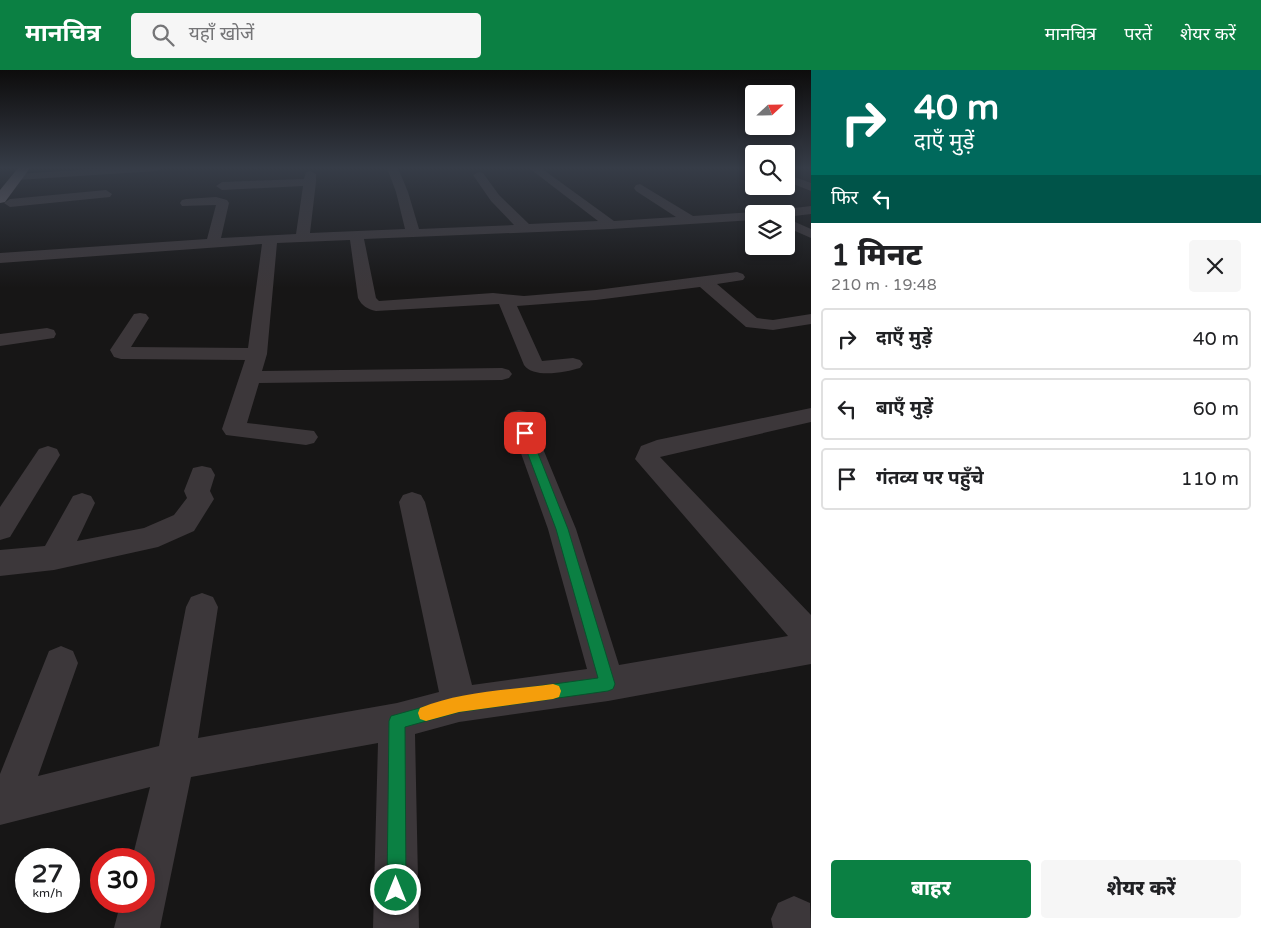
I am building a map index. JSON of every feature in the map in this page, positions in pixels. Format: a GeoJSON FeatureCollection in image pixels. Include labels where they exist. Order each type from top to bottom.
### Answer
{"type":"FeatureCollection","features":[{"type":"Feature","properties":{"kind":"street"},"geometry":{"type":"LineString","coordinates":[[213,242],[222,208]]}},
{"type":"Feature","properties":{"kind":"street"},"geometry":{"type":"LineString","coordinates":[[303,237],[306,208]]}},
{"type":"Feature","properties":{"kind":"street"},"geometry":{"type":"LineString","coordinates":[[405,208],[413,233]]}},
{"type":"Feature","properties":{"kind":"street"},"geometry":{"type":"LineString","coordinates":[[505,208],[526,229]]}},
{"type":"Feature","properties":{"kind":"street"},"geometry":{"type":"LineString","coordinates":[[588,208],[611,225]]}},
{"type":"Feature","properties":{"kind":"street"},"geometry":{"type":"LineString","coordinates":[[672,208],[692,221]]}},
{"type":"Feature","properties":{"kind":"street"},"geometry":{"type":"LineString","coordinates":[[795,212],[811,210]]}},
{"type":"Feature","properties":{"kind":"street"},"geometry":{"type":"LineString","coordinates":[[0,258],[213,242],[356,234],[526,229],[745,217]]}},
{"type":"Feature","properties":{"kind":"street"},"geometry":{"type":"LineString","coordinates":[[795,226],[811,234]]}},
{"type":"Feature","properties":{"kind":"street"},"geometry":{"type":"LineString","coordinates":[[356,234],[367,298],[371,305],[382,307],[493,298],[524,301],[596,295],[737,277]]}},
{"type":"Feature","properties":{"kind":"street"},"geometry":{"type":"LineString","coordinates":[[270,239],[257,354],[234,429],[306,437]]}},
{"type":"Feature","properties":{"kind":"street"},"geometry":{"type":"LineString","coordinates":[[704,282],[752,323],[773,325],[811,319]]}},
{"type":"Feature","properties":{"kind":"street"},"geometry":{"type":"LineString","coordinates":[[506,299],[534,365],[540,367],[573,364]]}},
{"type":"Feature","properties":{"kind":"street"},"geometry":{"type":"LineString","coordinates":[[140,318],[120,350],[121,353],[257,354]]}},
{"type":"Feature","properties":{"kind":"street"},"geometry":{"type":"LineString","coordinates":[[0,340],[47,334]]}},
{"type":"Feature","properties":{"kind":"street"},"geometry":{"type":"LineString","coordinates":[[250,377],[502,374]]}},
{"type":"Feature","properties":{"kind":"street"},"geometry":{"type":"LineString","coordinates":[[811,415],[658,448],[650,452],[647,459],[811,638]]}},
{"type":"Feature","properties":{"kind":"street"},"geometry":{"type":"LineString","coordinates":[[519,418],[562,529],[608,684]]}},
{"type":"Feature","properties":{"kind":"street"},"geometry":{"type":"LineString","coordinates":[[0,529],[48,456]]}},
{"type":"Feature","properties":{"kind":"street"},"geometry":{"type":"LineString","coordinates":[[0,563],[54,558],[148,539],[184,523],[201,499],[197,491],[202,475]]}},
{"type":"Feature","properties":{"kind":"street"},"geometry":{"type":"LineString","coordinates":[[54,558],[82,502]]}},
{"type":"Feature","properties":{"kind":"street"},"geometry":{"type":"LineString","coordinates":[[412,502],[459,704]]}},
{"type":"Feature","properties":{"kind":"street"},"geometry":{"type":"LineString","coordinates":[[155,851],[175,761],[202,607]]}},
{"type":"Feature","properties":{"kind":"street"},"geometry":{"type":"LineString","coordinates":[[4,804],[175,761],[397,721],[459,704],[608,684],[811,648]]}},
{"type":"Feature","properties":{"kind":"street"},"geometry":{"type":"LineString","coordinates":[[4,804],[61,663]]}},
{"type":"Feature","properties":{"kind":"street"},"geometry":{"type":"LineString","coordinates":[[396,928],[397,721]]}},
{"type":"Feature","properties":{"kind":"street"},"geometry":{"type":"LineString","coordinates":[[137,928],[141,913]]}},
{"type":"Feature","properties":{"kind":"slow traffic"},"geometry":{"type":"LineString","coordinates":[[426,713],[459,704],[553,691]]}},
{"type":"Feature","properties":{"kind":"route"},"geometry":{"type":"LineString","coordinates":[[396,890],[397,721],[459,704],[608,684],[562,529],[525,433]]}}]}
